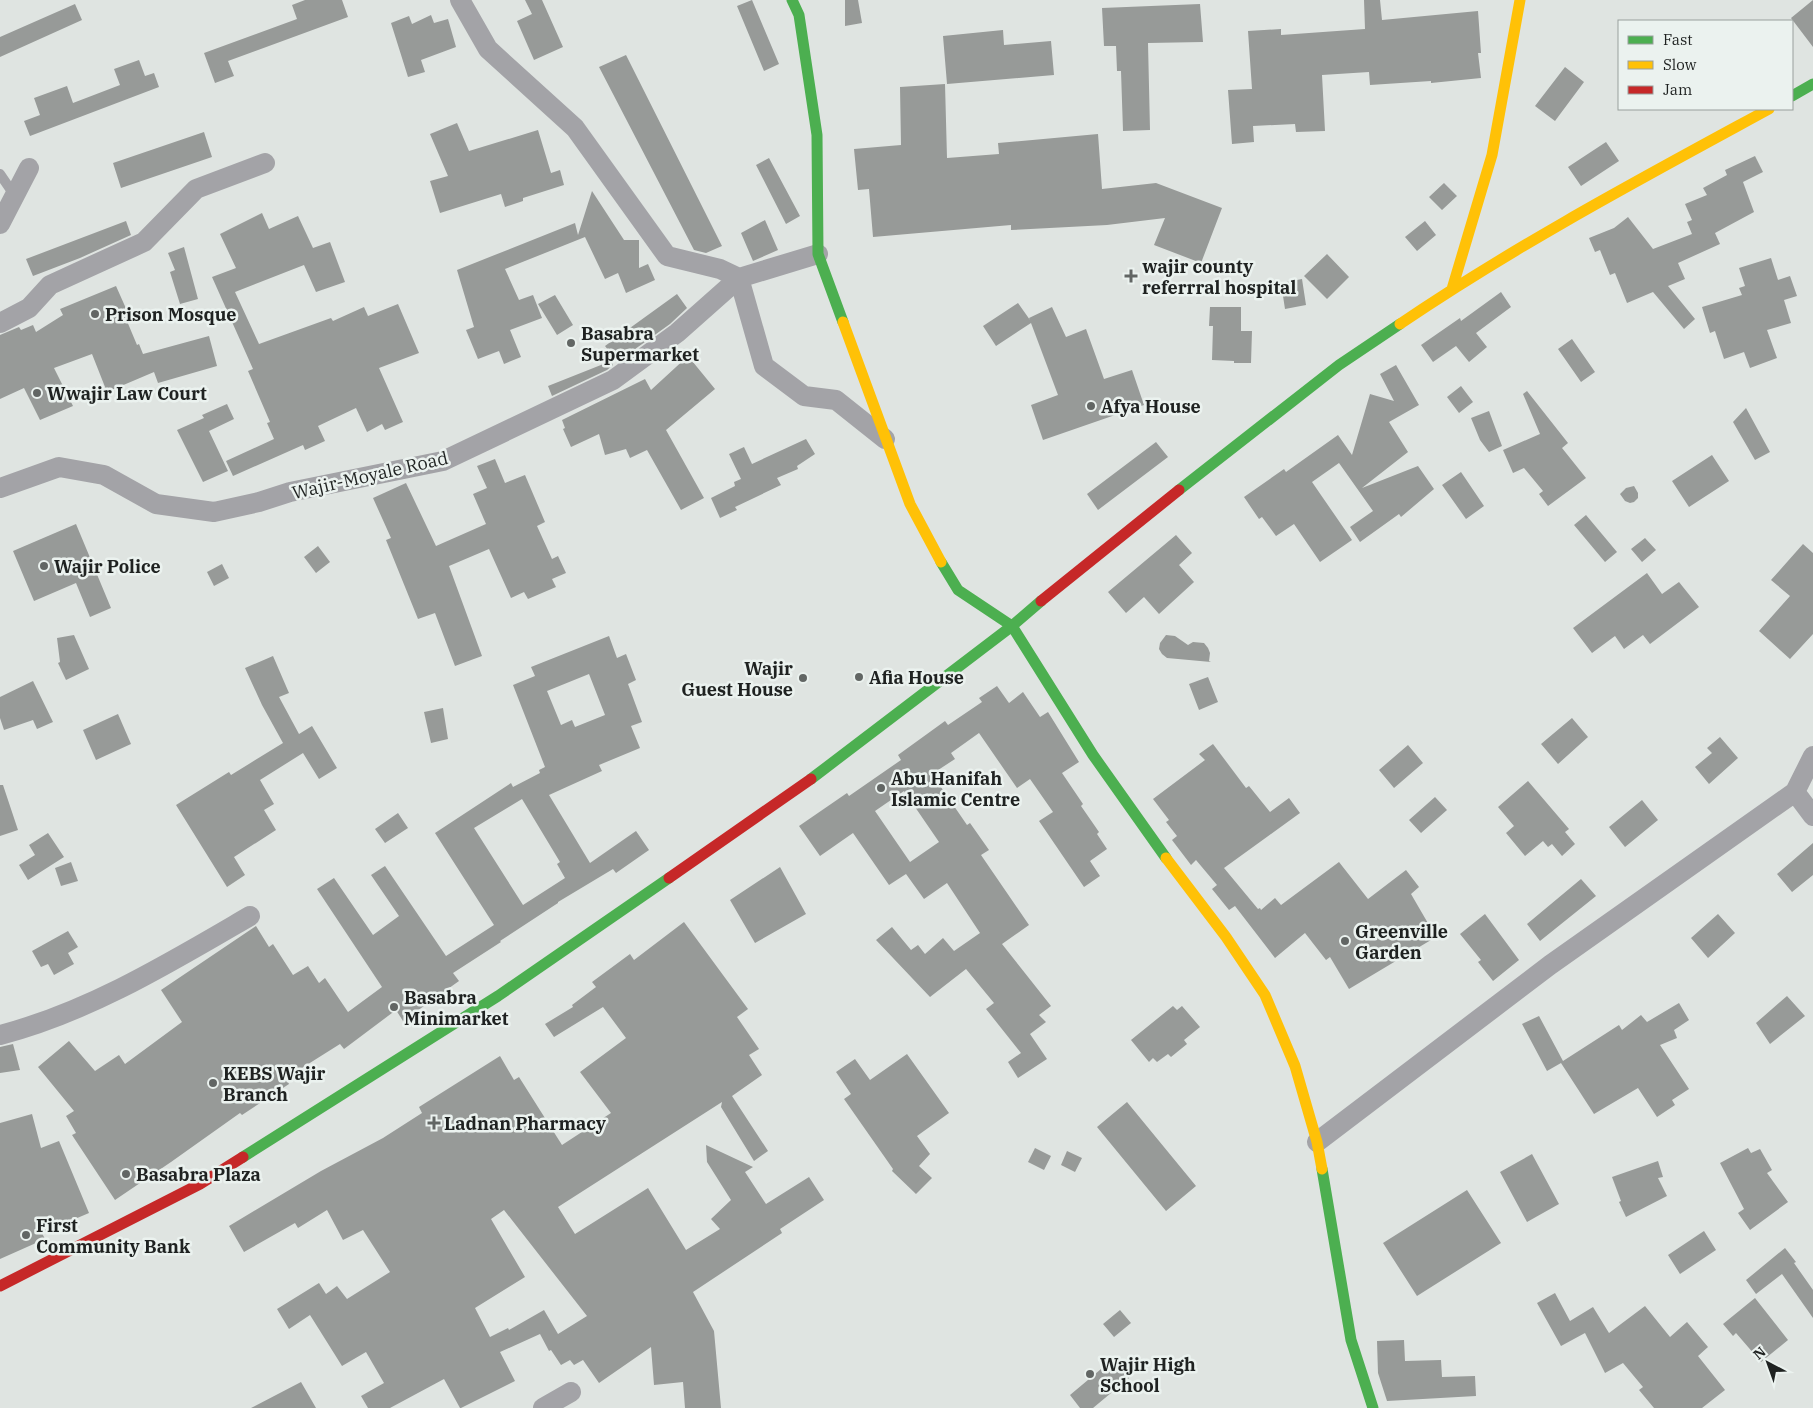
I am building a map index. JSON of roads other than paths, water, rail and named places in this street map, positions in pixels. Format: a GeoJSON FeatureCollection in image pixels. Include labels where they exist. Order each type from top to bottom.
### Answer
{"type":"FeatureCollection","features":[{"type":"Feature","properties":{"kind":"street"},"geometry":{"type":"LineString","coordinates":[[460,0],[488,49],[575,128],[668,256],[720,270],[739,278],[764,366],[804,396],[836,400],[885,439]]}},
{"type":"Feature","properties":{"kind":"street"},"geometry":{"type":"LineString","coordinates":[[792,0],[799,15],[817,135],[818,254],[910,504],[958,590],[1012,626],[1093,755],[1165,857],[1226,937],[1265,995],[1295,1066],[1317,1142],[1352,1340],[1374,1408]]}},
{"type":"Feature","properties":{"kind":"street"},"geometry":{"type":"LineString","coordinates":[[1452,289],[1492,156],[1520,0]]}},
{"type":"Feature","properties":{"kind":"street"},"geometry":{"type":"LineString","coordinates":[[1793,95],[1813,84]]}},
{"type":"Feature","properties":{"kind":"street"},"geometry":{"type":"LineString","coordinates":[[0,1286],[200,1184],[498,996],[804,784],[1012,626],[1069,577],[1339,364],[1452,289],[1623,189],[1767,110]]}},
{"type":"Feature","properties":{"kind":"street"},"geometry":{"type":"LineString","coordinates":[[0,323],[29,308],[50,285],[144,242],[196,189],[265,163]]}},
{"type":"Feature","properties":{"kind":"street"},"geometry":{"type":"LineString","coordinates":[[0,224],[29,168]]}},
{"type":"Feature","properties":{"kind":"street","name":"Wajir-Moyale Road"},"geometry":{"type":"LineString","coordinates":[[0,488],[59,467],[104,475],[156,504],[214,512],[259,502],[290,492],[443,461],[613,380],[677,333],[739,278],[818,254]]}},
{"type":"Feature","properties":{"kind":"street"},"geometry":{"type":"LineString","coordinates":[[1317,1142],[1550,965],[1795,792],[1813,756]]}},
{"type":"Feature","properties":{"kind":"street"},"geometry":{"type":"LineString","coordinates":[[1795,792],[1813,816]]}},
{"type":"Feature","properties":{"kind":"street"},"geometry":{"type":"LineString","coordinates":[[0,1035],[78,1009],[181,956],[250,916]]}},
{"type":"Feature","properties":{"kind":"street"},"geometry":{"type":"LineString","coordinates":[[543,1408],[571,1392]]}},
{"type":"Feature","properties":{"kind":"lane"},"geometry":{"type":"LineString","coordinates":[[0,174],[15,196]]}},
{"type":"Feature","properties":{"kind":"place","name":"wajir county referrral hospital"},"geometry":{"type":"Point","coordinates":[1131,276]}},
{"type":"Feature","properties":{"kind":"place","name":"Prison Mosque"},"geometry":{"type":"Point","coordinates":[95,314]}},
{"type":"Feature","properties":{"kind":"place","name":"Basabra Supermarket"},"geometry":{"type":"Point","coordinates":[571,343]}},
{"type":"Feature","properties":{"kind":"place","name":"Wwajir Law Court"},"geometry":{"type":"Point","coordinates":[37,393]}},
{"type":"Feature","properties":{"kind":"place","name":"Afya House"},"geometry":{"type":"Point","coordinates":[1091,406]}},
{"type":"Feature","properties":{"kind":"place","name":"Wajir Police"},"geometry":{"type":"Point","coordinates":[44,566]}},
{"type":"Feature","properties":{"kind":"place","name":"Afia House"},"geometry":{"type":"Point","coordinates":[859,677]}},
{"type":"Feature","properties":{"kind":"place","name":"Wajir Guest House"},"geometry":{"type":"Point","coordinates":[803,678]}},
{"type":"Feature","properties":{"kind":"place","name":"Abu Hanifah Islamic Centre"},"geometry":{"type":"Point","coordinates":[881,788]}},
{"type":"Feature","properties":{"kind":"place","name":"Greenville Garden"},"geometry":{"type":"Point","coordinates":[1345,941]}},
{"type":"Feature","properties":{"kind":"place","name":"Basabra Minimarket"},"geometry":{"type":"Point","coordinates":[394,1007]}},
{"type":"Feature","properties":{"kind":"place","name":"KEBS Wajir Branch"},"geometry":{"type":"Point","coordinates":[213,1083]}},
{"type":"Feature","properties":{"kind":"place","name":"Ladnan Pharmacy"},"geometry":{"type":"Point","coordinates":[434,1123]}},
{"type":"Feature","properties":{"kind":"place","name":"Basabra Plaza"},"geometry":{"type":"Point","coordinates":[126,1174]}},
{"type":"Feature","properties":{"kind":"place","name":"First Community Bank"},"geometry":{"type":"Point","coordinates":[26,1235]}},
{"type":"Feature","properties":{"kind":"place","name":"Wajir High School"},"geometry":{"type":"Point","coordinates":[1090,1374]}}]}
